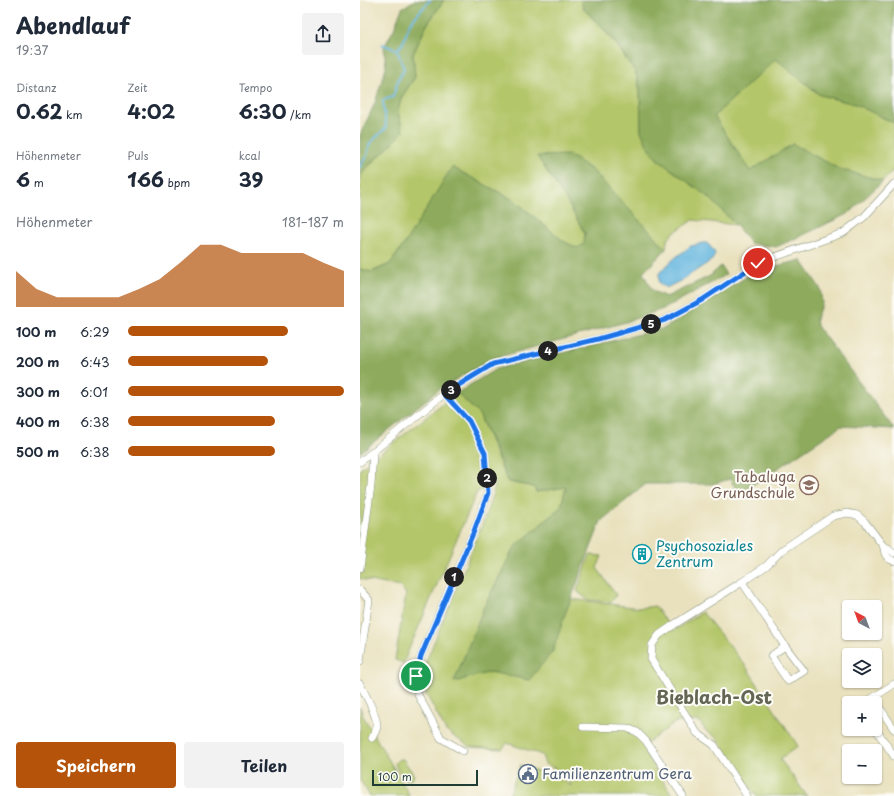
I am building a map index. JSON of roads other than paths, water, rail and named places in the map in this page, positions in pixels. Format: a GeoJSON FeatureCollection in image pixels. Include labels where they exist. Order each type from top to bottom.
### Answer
{"type":"FeatureCollection","features":[{"type":"Feature","properties":{"kind":"street"},"geometry":{"type":"LineString","coordinates":[[360,462],[444,394],[493,364],[665,320],[702,300],[758,263],[843,233],[864,217],[894,184]]}},
{"type":"Feature","properties":{"kind":"street"},"geometry":{"type":"LineString","coordinates":[[444,394],[469,421],[485,453],[488,493],[474,531],[421,656],[416,676],[418,695],[441,738],[463,751]]}},
{"type":"Feature","properties":{"kind":"street"},"geometry":{"type":"LineString","coordinates":[[360,568],[371,485],[373,452]]}},
{"type":"Feature","properties":{"kind":"street"},"geometry":{"type":"LineString","coordinates":[[747,796],[714,745],[697,733],[651,659],[652,645],[658,635],[766,566],[782,550],[833,516],[847,513],[856,515],[865,522],[884,547],[888,548],[894,553]]}},
{"type":"Feature","properties":{"kind":"street"},"geometry":{"type":"LineString","coordinates":[[884,547],[884,552],[887,557],[894,561]]}},
{"type":"Feature","properties":{"kind":"street"},"geometry":{"type":"LineString","coordinates":[[742,582],[785,646],[804,671],[788,681],[771,656],[785,646]]}},
{"type":"Feature","properties":{"kind":"street"},"geometry":{"type":"LineString","coordinates":[[360,590],[369,600],[360,661]]}},
{"type":"Feature","properties":{"kind":"street"},"geometry":{"type":"LineString","coordinates":[[360,684],[374,713],[377,726],[376,732],[372,738]]}},
{"type":"Feature","properties":{"kind":"street"},"geometry":{"type":"LineString","coordinates":[[876,696],[894,684]]}},
{"type":"Feature","properties":{"kind":"street"},"geometry":{"type":"LineString","coordinates":[[882,711],[894,729]]}},
{"type":"Feature","properties":{"kind":"street"},"geometry":{"type":"LineString","coordinates":[[583,727],[626,728],[637,732],[646,741],[683,796]]}},
{"type":"Feature","properties":{"kind":"street"},"geometry":{"type":"LineString","coordinates":[[880,736],[894,756]]}},
{"type":"Feature","properties":{"kind":"water"},"geometry":{"type":"Polygon","coordinates":[[[707,243],[714,251],[715,255],[712,260],[682,280],[666,288],[659,283],[659,273],[676,257],[691,246],[707,243]]]}},
{"type":"Feature","properties":{"kind":"waterway"},"geometry":{"type":"LineString","coordinates":[[360,167],[367,155],[370,143],[386,128],[383,100],[393,97],[398,80],[404,69],[397,50],[403,43],[410,23],[430,0]]}},
{"type":"Feature","properties":{"kind":"waterway"},"geometry":{"type":"LineString","coordinates":[[382,44],[397,50]]}},
{"type":"Feature","properties":{"kind":"place","name":"Tabaluga Grundschule"},"geometry":{"type":"Point","coordinates":[809,485]}},
{"type":"Feature","properties":{"kind":"place","name":"Psychosoziales Zentrum"},"geometry":{"type":"Point","coordinates":[642,554]}},
{"type":"Feature","properties":{"kind":"place","name":"Familienzentrum Gera"},"geometry":{"type":"Point","coordinates":[528,774]}},
{"type":"Feature","properties":{"kind":"district","name":"Bieblach-Ost"},"geometry":{"type":"Point","coordinates":[714,698]}}]}
